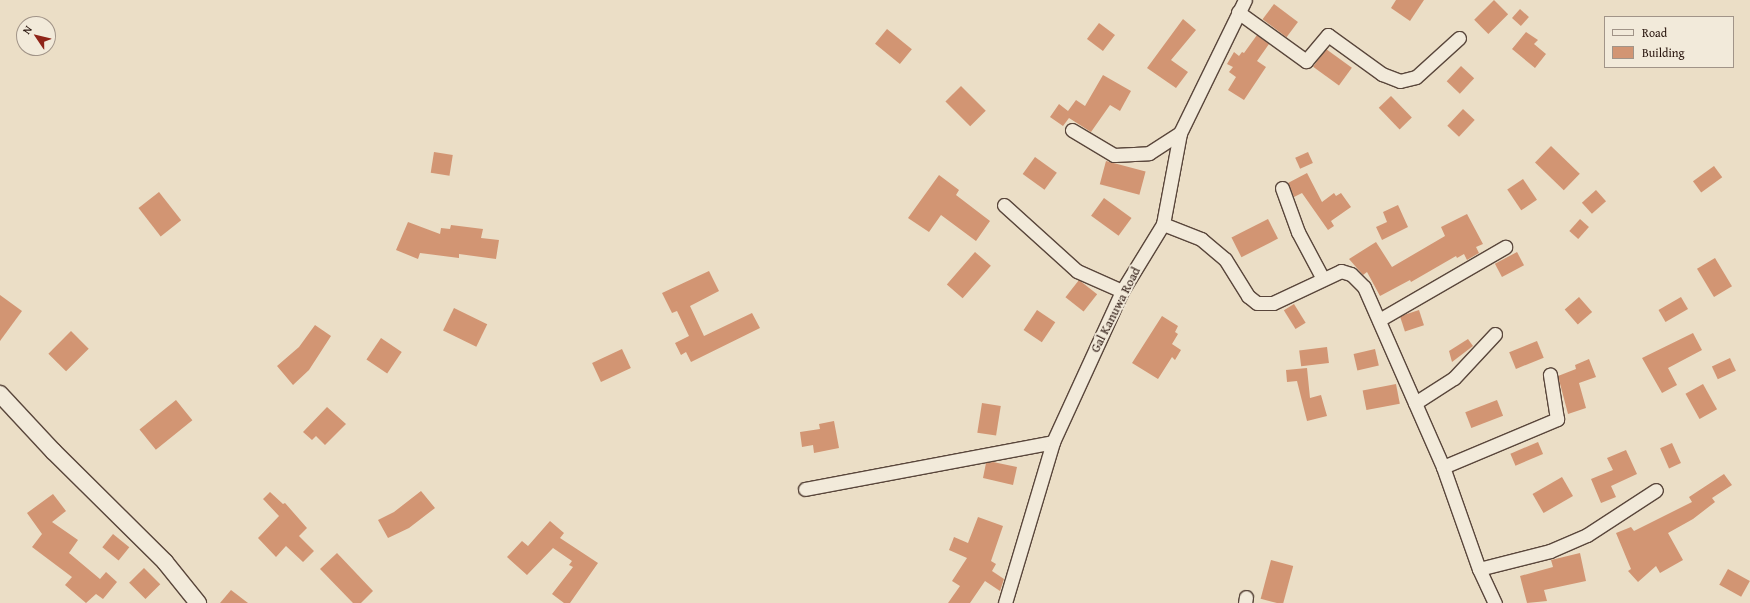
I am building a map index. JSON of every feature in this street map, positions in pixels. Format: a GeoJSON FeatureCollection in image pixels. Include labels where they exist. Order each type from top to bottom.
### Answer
{"type":"FeatureCollection","features":[{"type":"Feature","properties":{"kind":"street","name":"Gal Kanuwa Road"},"geometry":{"type":"LineString","coordinates":[[1005,603],[1053,442],[1122,291],[1163,224],[1180,133],[1245,0]]}},
{"type":"Feature","properties":{"kind":"street"},"geometry":{"type":"LineString","coordinates":[[1238,12],[1306,61],[1328,36],[1382,74],[1400,81],[1416,77],[1459,38]]}},
{"type":"Feature","properties":{"kind":"street"},"geometry":{"type":"LineString","coordinates":[[1072,130],[1114,154],[1149,153],[1180,133]]}},
{"type":"Feature","properties":{"kind":"street"},"geometry":{"type":"LineString","coordinates":[[1282,188],[1298,232],[1323,279]]}},
{"type":"Feature","properties":{"kind":"street"},"geometry":{"type":"LineString","coordinates":[[1004,205],[1077,271],[1122,291]]}},
{"type":"Feature","properties":{"kind":"street"},"geometry":{"type":"LineString","coordinates":[[1163,224],[1207,244],[1225,259],[1248,296],[1257,303],[1273,302],[1341,271],[1351,274],[1364,287],[1442,467],[1479,570],[1495,603]]}},
{"type":"Feature","properties":{"kind":"street"},"geometry":{"type":"LineString","coordinates":[[1379,320],[1505,247]]}},
{"type":"Feature","properties":{"kind":"street"},"geometry":{"type":"LineString","coordinates":[[1415,403],[1454,378],[1495,334]]}},
{"type":"Feature","properties":{"kind":"street"},"geometry":{"type":"LineString","coordinates":[[1442,467],[1557,419],[1550,375]]}},
{"type":"Feature","properties":{"kind":"street"},"geometry":{"type":"LineString","coordinates":[[0,394],[53,451],[165,562],[198,603]]}},
{"type":"Feature","properties":{"kind":"street"},"geometry":{"type":"LineString","coordinates":[[805,489],[1053,442]]}},
{"type":"Feature","properties":{"kind":"street"},"geometry":{"type":"LineString","coordinates":[[1479,570],[1550,551],[1586,535],[1656,490]]}},
{"type":"Feature","properties":{"kind":"building"},"geometry":{"type":"Polygon","coordinates":[[[1396,0],[1424,0],[1410,21],[1391,8],[1396,0]]]}},
{"type":"Feature","properties":{"kind":"building"},"geometry":{"type":"Polygon","coordinates":[[[1494,0],[1508,14],[1488,34],[1474,20],[1494,0]]]}},
{"type":"Feature","properties":{"kind":"building"},"geometry":{"type":"Polygon","coordinates":[[[1274,4],[1298,22],[1287,37],[1263,19],[1274,4]]]}},
{"type":"Feature","properties":{"kind":"building"},"geometry":{"type":"Polygon","coordinates":[[[1520,9],[1529,17],[1521,26],[1512,18],[1520,9]]]}},
{"type":"Feature","properties":{"kind":"building"},"geometry":{"type":"Polygon","coordinates":[[[1183,19],[1196,30],[1171,60],[1188,72],[1176,88],[1147,68],[1183,19]]]}},
{"type":"Feature","properties":{"kind":"building"},"geometry":{"type":"Polygon","coordinates":[[[1099,23],[1115,35],[1103,51],[1087,39],[1099,23]]]}},
{"type":"Feature","properties":{"kind":"building"},"geometry":{"type":"Polygon","coordinates":[[[887,29],[912,49],[900,64],[875,44],[887,29]]]}},
{"type":"Feature","properties":{"kind":"building"},"geometry":{"type":"Polygon","coordinates":[[[1526,32],[1538,40],[1534,44],[1546,54],[1535,68],[1512,49],[1526,32]]]}},
{"type":"Feature","properties":{"kind":"building"},"geometry":{"type":"Polygon","coordinates":[[[1257,35],[1269,44],[1257,61],[1266,67],[1244,100],[1228,90],[1236,77],[1229,72],[1233,67],[1227,64],[1234,52],[1239,56],[1242,52],[1244,53],[1257,35]]]}},
{"type":"Feature","properties":{"kind":"building"},"geometry":{"type":"Polygon","coordinates":[[[1326,49],[1352,68],[1339,86],[1313,67],[1326,49]]]}},
{"type":"Feature","properties":{"kind":"building"},"geometry":{"type":"Polygon","coordinates":[[[1461,66],[1474,78],[1460,94],[1447,81],[1461,66]]]}},
{"type":"Feature","properties":{"kind":"building"},"geometry":{"type":"Polygon","coordinates":[[[1103,75],[1131,91],[1120,111],[1110,105],[1091,132],[1069,118],[1063,126],[1050,117],[1059,104],[1068,111],[1076,100],[1085,106],[1103,75]]]}},
{"type":"Feature","properties":{"kind":"building"},"geometry":{"type":"Polygon","coordinates":[[[961,86],[986,111],[970,126],[945,102],[961,86]]]}},
{"type":"Feature","properties":{"kind":"building"},"geometry":{"type":"Polygon","coordinates":[[[1391,96],[1412,118],[1400,129],[1379,108],[1391,96]]]}},
{"type":"Feature","properties":{"kind":"building"},"geometry":{"type":"Polygon","coordinates":[[[1463,109],[1475,120],[1459,137],[1447,126],[1463,109]]]}},
{"type":"Feature","properties":{"kind":"building"},"geometry":{"type":"Polygon","coordinates":[[[1551,146],[1580,174],[1564,190],[1535,163],[1551,146]]]}},
{"type":"Feature","properties":{"kind":"building"},"geometry":{"type":"Polygon","coordinates":[[[434,152],[453,155],[449,176],[431,173],[434,152]]]}},
{"type":"Feature","properties":{"kind":"building"},"geometry":{"type":"Polygon","coordinates":[[[1308,152],[1313,163],[1300,169],[1295,158],[1308,152]]]}},
{"type":"Feature","properties":{"kind":"building"},"geometry":{"type":"Polygon","coordinates":[[[1035,157],[1057,173],[1044,190],[1023,174],[1035,157]]]}},
{"type":"Feature","properties":{"kind":"building"},"geometry":{"type":"Polygon","coordinates":[[[1106,161],[1146,172],[1139,195],[1100,184],[1106,161]]]}},
{"type":"Feature","properties":{"kind":"building"},"geometry":{"type":"Polygon","coordinates":[[[1714,166],[1722,177],[1701,193],[1693,181],[1714,166]]]}},
{"type":"Feature","properties":{"kind":"building"},"geometry":{"type":"Polygon","coordinates":[[[1307,173],[1322,202],[1334,193],[1336,196],[1341,193],[1351,207],[1331,221],[1334,226],[1328,230],[1302,193],[1294,197],[1288,183],[1307,173]]]}},
{"type":"Feature","properties":{"kind":"building"},"geometry":{"type":"Polygon","coordinates":[[[939,175],[959,190],[956,195],[990,221],[976,241],[941,215],[929,232],[908,218],[939,175]]]}},
{"type":"Feature","properties":{"kind":"building"},"geometry":{"type":"Polygon","coordinates":[[[1523,179],[1537,200],[1521,210],[1507,190],[1523,179]]]}},
{"type":"Feature","properties":{"kind":"building"},"geometry":{"type":"Polygon","coordinates":[[[1596,190],[1606,201],[1592,214],[1582,203],[1596,190]]]}},
{"type":"Feature","properties":{"kind":"building"},"geometry":{"type":"Polygon","coordinates":[[[159,192],[181,220],[161,236],[139,208],[159,192]]]}},
{"type":"Feature","properties":{"kind":"building"},"geometry":{"type":"Polygon","coordinates":[[[1104,198],[1132,218],[1119,236],[1091,216],[1104,198]]]}},
{"type":"Feature","properties":{"kind":"building"},"geometry":{"type":"Polygon","coordinates":[[[1398,205],[1408,227],[1382,240],[1376,227],[1387,222],[1383,212],[1398,205]]]}},
{"type":"Feature","properties":{"kind":"building"},"geometry":{"type":"Polygon","coordinates":[[[1467,214],[1483,244],[1476,247],[1479,253],[1467,260],[1464,254],[1457,258],[1456,256],[1411,282],[1410,280],[1380,296],[1367,272],[1363,275],[1349,259],[1376,242],[1392,267],[1445,236],[1441,227],[1467,214]]]}},
{"type":"Feature","properties":{"kind":"building"},"geometry":{"type":"Polygon","coordinates":[[[1268,219],[1278,239],[1241,257],[1231,238],[1268,219]]]}},
{"type":"Feature","properties":{"kind":"building"},"geometry":{"type":"Polygon","coordinates":[[[1580,219],[1589,227],[1578,239],[1569,231],[1580,219]]]}},
{"type":"Feature","properties":{"kind":"building"},"geometry":{"type":"Polygon","coordinates":[[[408,222],[440,234],[441,228],[450,229],[451,225],[483,229],[481,238],[499,240],[496,259],[459,254],[459,258],[420,253],[418,259],[396,250],[408,222]]]}},
{"type":"Feature","properties":{"kind":"building"},"geometry":{"type":"Polygon","coordinates":[[[975,252],[991,266],[963,298],[947,284],[975,252]]]}},
{"type":"Feature","properties":{"kind":"building"},"geometry":{"type":"Polygon","coordinates":[[[1517,252],[1524,265],[1502,277],[1495,264],[1517,252]]]}},
{"type":"Feature","properties":{"kind":"building"},"geometry":{"type":"Polygon","coordinates":[[[1715,258],[1732,286],[1714,297],[1697,269],[1715,258]]]}},
{"type":"Feature","properties":{"kind":"building"},"geometry":{"type":"Polygon","coordinates":[[[709,271],[719,291],[690,306],[704,336],[752,313],[760,328],[691,362],[686,352],[681,355],[675,343],[689,336],[677,311],[672,313],[662,293],[709,271]]]}},
{"type":"Feature","properties":{"kind":"building"},"geometry":{"type":"Polygon","coordinates":[[[1079,280],[1097,294],[1084,311],[1065,297],[1079,280]]]}},
{"type":"Feature","properties":{"kind":"building"},"geometry":{"type":"Polygon","coordinates":[[[0,295],[22,311],[0,341],[0,295]]]}},
{"type":"Feature","properties":{"kind":"building"},"geometry":{"type":"Polygon","coordinates":[[[1579,297],[1592,312],[1578,325],[1565,309],[1579,297]]]}},
{"type":"Feature","properties":{"kind":"building"},"geometry":{"type":"Polygon","coordinates":[[[1681,297],[1688,309],[1665,322],[1658,310],[1681,297]]]}},
{"type":"Feature","properties":{"kind":"building"},"geometry":{"type":"Polygon","coordinates":[[[1294,304],[1306,323],[1295,329],[1284,310],[1294,304]]]}},
{"type":"Feature","properties":{"kind":"building"},"geometry":{"type":"Polygon","coordinates":[[[454,308],[487,324],[476,347],[443,330],[454,308]]]}},
{"type":"Feature","properties":{"kind":"building"},"geometry":{"type":"Polygon","coordinates":[[[1037,310],[1055,322],[1042,342],[1024,330],[1037,310]]]}},
{"type":"Feature","properties":{"kind":"building"},"geometry":{"type":"Polygon","coordinates":[[[1419,310],[1424,325],[1405,331],[1400,316],[1419,310]]]}},
{"type":"Feature","properties":{"kind":"building"},"geometry":{"type":"Polygon","coordinates":[[[1162,316],[1178,326],[1175,332],[1178,334],[1172,344],[1181,350],[1175,360],[1172,357],[1158,379],[1132,363],[1162,316]]]}},
{"type":"Feature","properties":{"kind":"building"},"geometry":{"type":"Polygon","coordinates":[[[315,325],[331,336],[309,370],[293,385],[277,366],[299,347],[315,325]]]}},
{"type":"Feature","properties":{"kind":"building"},"geometry":{"type":"Polygon","coordinates":[[[71,331],[89,349],[66,371],[48,354],[71,331]]]}},
{"type":"Feature","properties":{"kind":"building"},"geometry":{"type":"Polygon","coordinates":[[[1693,333],[1702,350],[1668,368],[1677,385],[1662,393],[1642,358],[1693,333]]]}},
{"type":"Feature","properties":{"kind":"building"},"geometry":{"type":"Polygon","coordinates":[[[381,338],[402,352],[387,374],[366,360],[381,338]]]}},
{"type":"Feature","properties":{"kind":"building"},"geometry":{"type":"Polygon","coordinates":[[[1468,339],[1473,346],[1452,362],[1449,351],[1468,339]]]}},
{"type":"Feature","properties":{"kind":"building"},"geometry":{"type":"Polygon","coordinates":[[[1537,341],[1544,358],[1516,369],[1509,352],[1537,341]]]}},
{"type":"Feature","properties":{"kind":"building"},"geometry":{"type":"Polygon","coordinates":[[[1327,347],[1329,363],[1301,366],[1299,350],[1327,347]]]}},
{"type":"Feature","properties":{"kind":"building"},"geometry":{"type":"Polygon","coordinates":[[[622,349],[631,368],[601,382],[592,363],[622,349]]]}},
{"type":"Feature","properties":{"kind":"building"},"geometry":{"type":"Polygon","coordinates":[[[1375,349],[1379,366],[1357,371],[1354,354],[1375,349]]]}},
{"type":"Feature","properties":{"kind":"building"},"geometry":{"type":"Polygon","coordinates":[[[1730,358],[1736,371],[1718,379],[1712,366],[1730,358]]]}},
{"type":"Feature","properties":{"kind":"building"},"geometry":{"type":"Polygon","coordinates":[[[1589,359],[1596,377],[1579,383],[1586,408],[1568,414],[1558,376],[1576,369],[1575,365],[1589,359]]]}},
{"type":"Feature","properties":{"kind":"building"},"geometry":{"type":"Polygon","coordinates":[[[1307,368],[1310,398],[1321,395],[1327,416],[1307,421],[1297,381],[1287,382],[1286,370],[1307,368]]]}},
{"type":"Feature","properties":{"kind":"building"},"geometry":{"type":"Polygon","coordinates":[[[1396,384],[1400,404],[1366,410],[1363,390],[1396,384]]]}},
{"type":"Feature","properties":{"kind":"building"},"geometry":{"type":"Polygon","coordinates":[[[1703,384],[1717,409],[1700,419],[1686,394],[1703,384]]]}},
{"type":"Feature","properties":{"kind":"building"},"geometry":{"type":"Polygon","coordinates":[[[176,400],[192,420],[156,450],[139,430],[176,400]]]}},
{"type":"Feature","properties":{"kind":"building"},"geometry":{"type":"Polygon","coordinates":[[[1497,400],[1503,416],[1471,428],[1465,412],[1497,400]]]}},
{"type":"Feature","properties":{"kind":"building"},"geometry":{"type":"Polygon","coordinates":[[[982,403],[1001,406],[996,436],[977,433],[982,403]]]}},
{"type":"Feature","properties":{"kind":"building"},"geometry":{"type":"Polygon","coordinates":[[[327,407],[346,424],[325,445],[316,436],[312,440],[303,432],[327,407]]]}},
{"type":"Feature","properties":{"kind":"building"},"geometry":{"type":"Polygon","coordinates":[[[834,421],[839,448],[814,453],[813,445],[802,447],[800,432],[820,429],[819,424],[834,421]]]}},
{"type":"Feature","properties":{"kind":"building"},"geometry":{"type":"Polygon","coordinates":[[[1538,442],[1543,454],[1515,466],[1510,454],[1538,442]]]}},
{"type":"Feature","properties":{"kind":"building"},"geometry":{"type":"Polygon","coordinates":[[[1672,443],[1681,463],[1669,468],[1660,448],[1672,443]]]}},
{"type":"Feature","properties":{"kind":"building"},"geometry":{"type":"Polygon","coordinates":[[[1626,450],[1637,474],[1611,486],[1616,497],[1601,503],[1591,479],[1613,470],[1607,458],[1626,450]]]}},
{"type":"Feature","properties":{"kind":"building"},"geometry":{"type":"Polygon","coordinates":[[[993,462],[1017,467],[1013,485],[983,478],[986,463],[993,462]]]}},
{"type":"Feature","properties":{"kind":"building"},"geometry":{"type":"Polygon","coordinates":[[[1724,474],[1732,485],[1712,498],[1715,502],[1693,519],[1668,533],[1683,560],[1660,573],[1656,566],[1638,582],[1628,571],[1631,569],[1616,533],[1631,527],[1634,531],[1692,502],[1689,497],[1724,474]]]}},
{"type":"Feature","properties":{"kind":"building"},"geometry":{"type":"Polygon","coordinates":[[[1562,477],[1573,496],[1544,513],[1533,494],[1562,477]]]}},
{"type":"Feature","properties":{"kind":"building"},"geometry":{"type":"Polygon","coordinates":[[[421,491],[435,508],[409,528],[388,538],[378,520],[394,512],[421,491]]]}},
{"type":"Feature","properties":{"kind":"building"},"geometry":{"type":"Polygon","coordinates":[[[270,492],[283,504],[285,503],[307,528],[299,536],[314,551],[303,562],[286,546],[276,557],[258,538],[279,516],[263,499],[270,492]]]}},
{"type":"Feature","properties":{"kind":"building"},"geometry":{"type":"Polygon","coordinates":[[[53,494],[66,511],[52,522],[78,540],[69,553],[100,579],[106,572],[117,582],[103,599],[96,594],[86,603],[65,585],[72,577],[32,547],[42,534],[27,513],[53,494]]]}},
{"type":"Feature","properties":{"kind":"building"},"geometry":{"type":"Polygon","coordinates":[[[978,517],[1003,526],[991,561],[996,564],[992,571],[1004,579],[1000,591],[985,581],[970,603],[948,603],[960,586],[952,581],[967,558],[949,550],[954,537],[968,543],[978,517]]]}},
{"type":"Feature","properties":{"kind":"building"},"geometry":{"type":"Polygon","coordinates":[[[550,521],[564,533],[560,538],[598,563],[570,603],[564,603],[552,594],[573,567],[569,565],[572,561],[553,548],[527,575],[507,557],[522,541],[528,546],[550,521]]]}},
{"type":"Feature","properties":{"kind":"building"},"geometry":{"type":"Polygon","coordinates":[[[113,534],[129,547],[119,560],[102,547],[113,534]]]}},
{"type":"Feature","properties":{"kind":"building"},"geometry":{"type":"Polygon","coordinates":[[[337,553],[373,591],[361,603],[353,603],[320,569],[337,553]]]}},
{"type":"Feature","properties":{"kind":"building"},"geometry":{"type":"Polygon","coordinates":[[[1580,553],[1586,581],[1544,590],[1547,601],[1527,603],[1520,576],[1553,567],[1551,560],[1580,553]]]}},
{"type":"Feature","properties":{"kind":"building"},"geometry":{"type":"Polygon","coordinates":[[[1271,560],[1293,566],[1283,603],[1277,603],[1261,599],[1271,560]]]}},
{"type":"Feature","properties":{"kind":"building"},"geometry":{"type":"Polygon","coordinates":[[[144,568],[160,584],[145,599],[129,583],[144,568]]]}},
{"type":"Feature","properties":{"kind":"building"},"geometry":{"type":"Polygon","coordinates":[[[1728,569],[1750,581],[1741,597],[1719,585],[1728,569]]]}},
{"type":"Feature","properties":{"kind":"building"},"geometry":{"type":"Polygon","coordinates":[[[231,590],[248,603],[220,603],[231,590]]]}}]}
